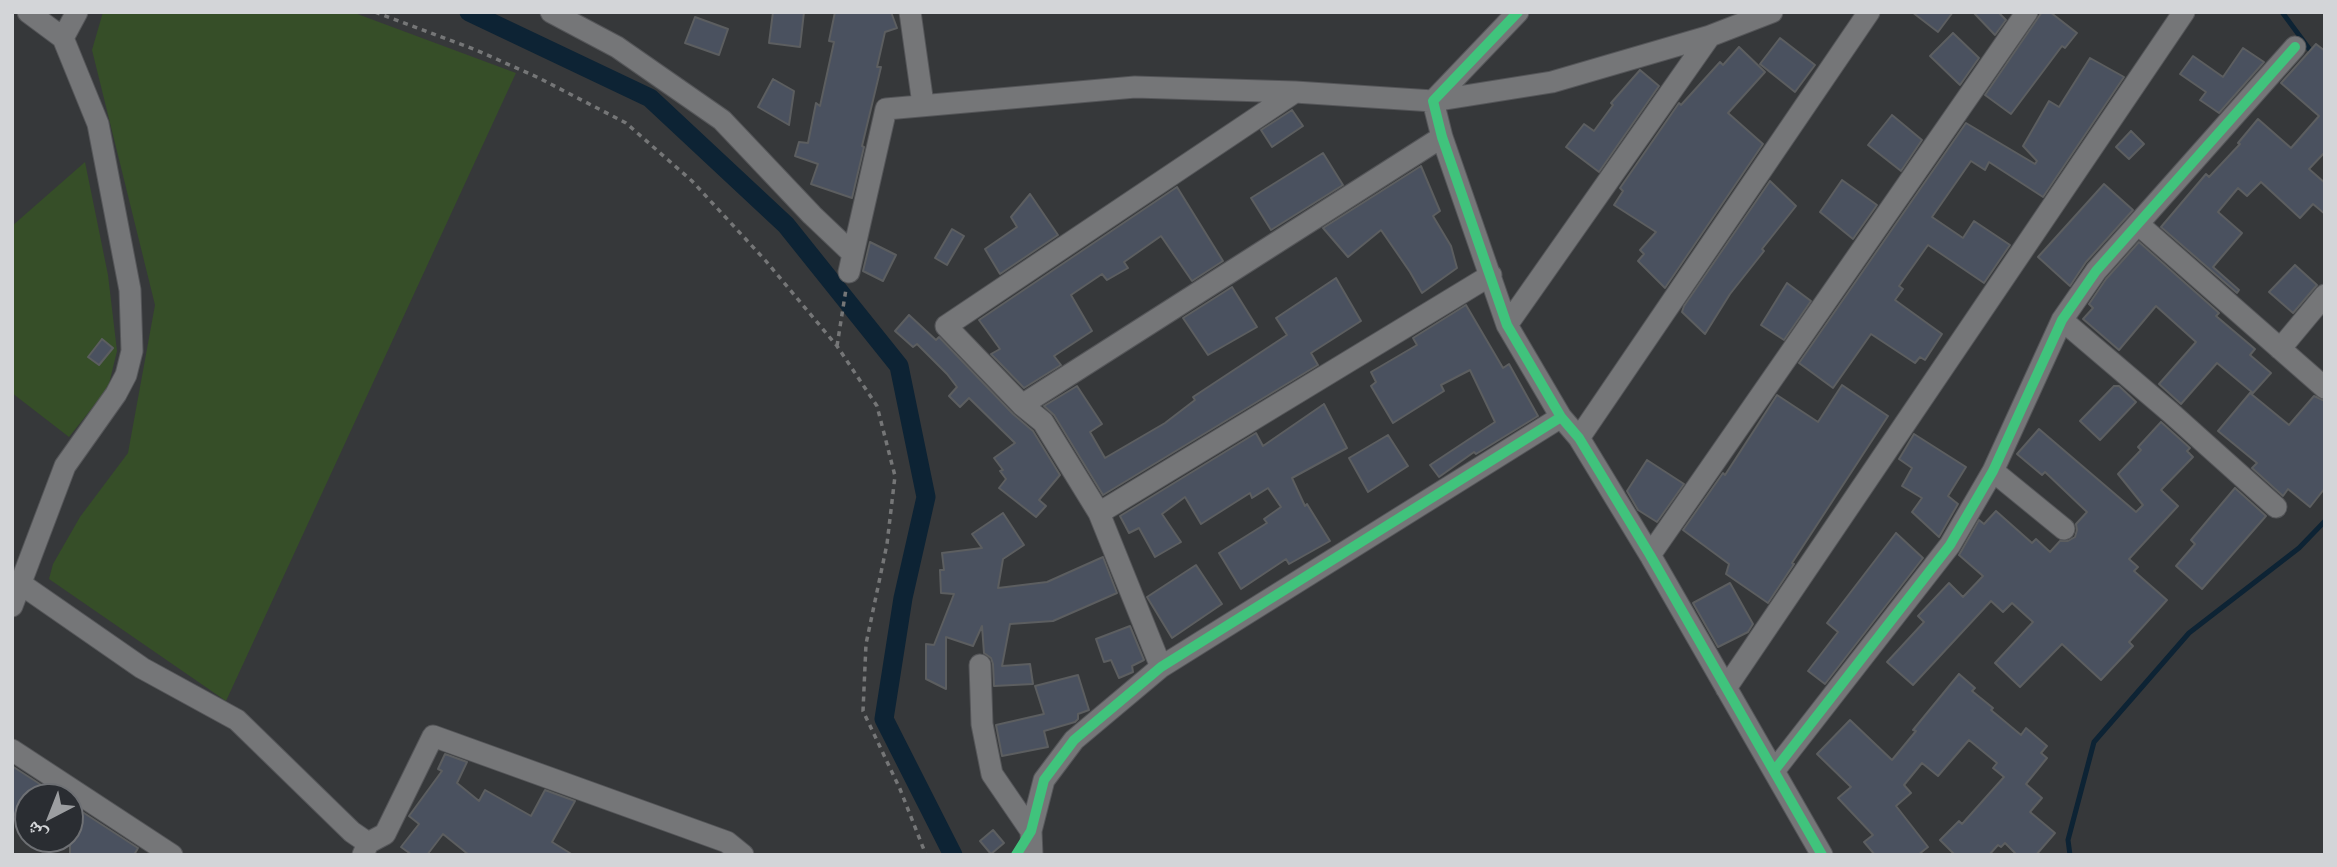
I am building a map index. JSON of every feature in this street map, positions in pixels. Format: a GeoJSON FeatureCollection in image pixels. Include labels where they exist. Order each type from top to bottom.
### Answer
{"type":"FeatureCollection","features":[{"type":"Feature","properties":{"kind":"street"},"geometry":{"type":"LineString","coordinates":[[12,606],[65,466],[116,394],[126,375],[132,351],[130,290],[98,124],[63,38],[28,12]]}},
{"type":"Feature","properties":{"kind":"street"},"geometry":{"type":"LineString","coordinates":[[63,38],[78,12]]}},
{"type":"Feature","properties":{"kind":"street"},"geometry":{"type":"LineString","coordinates":[[551,12],[618,47],[722,120],[813,215],[851,263]]}},
{"type":"Feature","properties":{"kind":"street"},"geometry":{"type":"LineString","coordinates":[[909,12],[923,104]]}},
{"type":"Feature","properties":{"kind":"street"},"geometry":{"type":"LineString","coordinates":[[1433,101],[1520,12]]}},
{"type":"Feature","properties":{"kind":"street"},"geometry":{"type":"LineString","coordinates":[[851,263],[886,108],[1135,87],[1295,92],[1433,101],[1552,82],[1710,36],[1772,12]]}},
{"type":"Feature","properties":{"kind":"street"},"geometry":{"type":"LineString","coordinates":[[1579,438],[1869,12]]}},
{"type":"Feature","properties":{"kind":"street"},"geometry":{"type":"LineString","coordinates":[[1650,555],[2027,12]]}},
{"type":"Feature","properties":{"kind":"street"},"geometry":{"type":"LineString","coordinates":[[1726,688],[2184,12]]}},
{"type":"Feature","properties":{"kind":"street"},"geometry":{"type":"LineString","coordinates":[[1507,325],[1710,36]]}},
{"type":"Feature","properties":{"kind":"street"},"geometry":{"type":"LineString","coordinates":[[1774,771],[1950,545],[1993,471],[2062,320],[2096,271],[2295,47]]}},
{"type":"Feature","properties":{"kind":"street"},"geometry":{"type":"LineString","coordinates":[[1161,667],[1099,513],[1043,422],[946,326],[1295,92]]}},
{"type":"Feature","properties":{"kind":"street"},"geometry":{"type":"LineString","coordinates":[[1433,101],[1442,137],[1507,325],[1561,417],[1579,438],[1650,555],[1822,855]]}},
{"type":"Feature","properties":{"kind":"street"},"geometry":{"type":"LineString","coordinates":[[1023,405],[1442,137]]}},
{"type":"Feature","properties":{"kind":"street"},"geometry":{"type":"LineString","coordinates":[[2138,224],[2325,388]]}},
{"type":"Feature","properties":{"kind":"street"},"geometry":{"type":"LineString","coordinates":[[1099,513],[1491,275]]}},
{"type":"Feature","properties":{"kind":"street"},"geometry":{"type":"LineString","coordinates":[[2280,349],[2325,295]]}},
{"type":"Feature","properties":{"kind":"street"},"geometry":{"type":"LineString","coordinates":[[2062,320],[2276,507]]}},
{"type":"Feature","properties":{"kind":"street"},"geometry":{"type":"LineString","coordinates":[[1032,855],[1031,831],[1044,780],[1074,740],[1161,667],[1561,417]]}},
{"type":"Feature","properties":{"kind":"street"},"geometry":{"type":"LineString","coordinates":[[1993,471],[2063,529]]}},
{"type":"Feature","properties":{"kind":"street"},"geometry":{"type":"LineString","coordinates":[[21,584],[142,668],[237,720],[352,832],[365,849],[385,834],[433,736],[730,850]]}},
{"type":"Feature","properties":{"kind":"street"},"geometry":{"type":"LineString","coordinates":[[980,665],[982,724],[992,774],[1031,831]]}},
{"type":"Feature","properties":{"kind":"street"},"geometry":{"type":"LineString","coordinates":[[12,750],[172,855]]}},
{"type":"Feature","properties":{"kind":"street"},"geometry":{"type":"LineString","coordinates":[[1016,855],[1031,831]]}},
{"type":"Feature","properties":{"kind":"path"},"geometry":{"type":"LineString","coordinates":[[375,12],[526,72],[626,123],[692,181],[838,345],[877,406],[895,476],[887,544],[866,644],[863,711],[900,789],[926,855]]}},
{"type":"Feature","properties":{"kind":"path"},"geometry":{"type":"LineString","coordinates":[[838,345],[851,263]]}},
{"type":"Feature","properties":{"kind":"green space"},"geometry":{"type":"Polygon","coordinates":[[[103,12],[352,12],[516,73],[226,701],[49,579],[53,564],[80,517],[128,453],[155,305],[92,50],[103,12]]]}},
{"type":"Feature","properties":{"kind":"green space"},"geometry":{"type":"Polygon","coordinates":[[[85,162],[108,275],[117,351],[108,388],[69,437],[12,393],[12,226],[85,162]]]}},
{"type":"Feature","properties":{"kind":"building"},"geometry":{"type":"Polygon","coordinates":[[[773,12],[804,12],[800,47],[769,43],[773,12]]]}},
{"type":"Feature","properties":{"kind":"building"},"geometry":{"type":"Polygon","coordinates":[[[835,12],[891,12],[897,28],[885,32],[877,67],[881,67],[852,198],[811,184],[818,164],[795,156],[799,142],[808,143],[816,103],[820,106],[834,42],[829,41],[835,12]]]}},
{"type":"Feature","properties":{"kind":"building"},"geometry":{"type":"Polygon","coordinates":[[[1912,12],[1953,12],[1938,32],[1912,12]]]}},
{"type":"Feature","properties":{"kind":"building"},"geometry":{"type":"Polygon","coordinates":[[[1973,12],[1998,12],[2006,20],[1995,35],[1973,12]]]}},
{"type":"Feature","properties":{"kind":"building"},"geometry":{"type":"Polygon","coordinates":[[[2042,12],[2050,12],[2077,33],[2065,48],[2062,46],[2011,114],[1985,95],[2042,12]]]}},
{"type":"Feature","properties":{"kind":"building"},"geometry":{"type":"Polygon","coordinates":[[[695,17],[728,29],[719,55],[685,43],[695,17]]]}},
{"type":"Feature","properties":{"kind":"building"},"geometry":{"type":"Polygon","coordinates":[[[1953,33],[1979,58],[1960,85],[1930,56],[1953,33]]]}},
{"type":"Feature","properties":{"kind":"building"},"geometry":{"type":"Polygon","coordinates":[[[1780,38],[1815,65],[1795,92],[1760,64],[1780,38]]]}},
{"type":"Feature","properties":{"kind":"building"},"geometry":{"type":"Polygon","coordinates":[[[2316,44],[2325,51],[2325,152],[2309,169],[2325,183],[2325,214],[2313,204],[2300,218],[2261,182],[2247,196],[2238,188],[2218,212],[2242,233],[2213,267],[2239,290],[2237,293],[2161,227],[2206,174],[2209,177],[2240,144],[2238,143],[2258,119],[2291,148],[2319,116],[2281,83],[2316,44]]]}},
{"type":"Feature","properties":{"kind":"building"},"geometry":{"type":"Polygon","coordinates":[[[1739,47],[1765,72],[1728,113],[1763,144],[1665,288],[1638,261],[1644,254],[1640,250],[1656,232],[1614,205],[1623,191],[1620,188],[1679,103],[1681,105],[1720,62],[1723,65],[1739,47]]]}},
{"type":"Feature","properties":{"kind":"building"},"geometry":{"type":"Polygon","coordinates":[[[2243,48],[2264,62],[2219,113],[2200,100],[2206,92],[2180,74],[2193,56],[2223,77],[2243,48]]]}},
{"type":"Feature","properties":{"kind":"building"},"geometry":{"type":"Polygon","coordinates":[[[2090,58],[2124,77],[2043,197],[1989,162],[1985,170],[1971,161],[1932,217],[1963,238],[1974,221],[2010,245],[1984,283],[1928,245],[1899,286],[1903,289],[1895,300],[1942,334],[1925,360],[1920,357],[1915,363],[1871,334],[1833,388],[1799,363],[1966,123],[2035,164],[2037,161],[2023,146],[2049,101],[2059,107],[2090,58]]]}},
{"type":"Feature","properties":{"kind":"building"},"geometry":{"type":"Polygon","coordinates":[[[1640,70],[1659,86],[1599,172],[1566,147],[1584,124],[1594,131],[1613,105],[1611,103],[1640,70]]]}},
{"type":"Feature","properties":{"kind":"building"},"geometry":{"type":"Polygon","coordinates":[[[773,79],[794,91],[789,125],[758,107],[773,79]]]}},
{"type":"Feature","properties":{"kind":"building"},"geometry":{"type":"Polygon","coordinates":[[[1292,110],[1303,126],[1272,147],[1261,130],[1292,110]]]}},
{"type":"Feature","properties":{"kind":"building"},"geometry":{"type":"Polygon","coordinates":[[[1892,115],[1922,140],[1901,171],[1868,145],[1892,115]]]}},
{"type":"Feature","properties":{"kind":"building"},"geometry":{"type":"Polygon","coordinates":[[[2131,131],[2144,144],[2129,159],[2116,147],[2131,131]]]}},
{"type":"Feature","properties":{"kind":"building"},"geometry":{"type":"Polygon","coordinates":[[[1323,153],[1343,185],[1271,230],[1251,198],[1323,153]]]}},
{"type":"Feature","properties":{"kind":"building"},"geometry":{"type":"Polygon","coordinates":[[[1421,166],[1440,211],[1433,216],[1451,246],[1457,268],[1422,293],[1381,230],[1348,257],[1323,228],[1421,166]]]}},
{"type":"Feature","properties":{"kind":"building"},"geometry":{"type":"Polygon","coordinates":[[[1842,180],[1877,205],[1853,239],[1820,212],[1842,180]]]}},
{"type":"Feature","properties":{"kind":"building"},"geometry":{"type":"Polygon","coordinates":[[[1770,181],[1796,206],[1730,294],[1705,334],[1682,312],[1684,306],[1770,181]]]}},
{"type":"Feature","properties":{"kind":"building"},"geometry":{"type":"Polygon","coordinates":[[[2104,184],[2133,210],[2086,262],[2070,286],[2038,257],[2104,184]]]}},
{"type":"Feature","properties":{"kind":"building"},"geometry":{"type":"Polygon","coordinates":[[[1177,187],[1223,261],[1192,281],[1161,236],[1124,262],[1128,268],[1107,280],[1102,274],[1071,295],[1092,331],[1054,356],[1061,365],[1024,388],[991,354],[1000,349],[979,320],[1177,187]]]}},
{"type":"Feature","properties":{"kind":"building"},"geometry":{"type":"Polygon","coordinates":[[[1030,194],[1058,235],[1000,274],[985,249],[1017,227],[1011,217],[1030,194]]]}},
{"type":"Feature","properties":{"kind":"building"},"geometry":{"type":"Polygon","coordinates":[[[952,229],[964,236],[947,265],[935,258],[952,229]]]}},
{"type":"Feature","properties":{"kind":"building"},"geometry":{"type":"Polygon","coordinates":[[[870,242],[896,255],[883,281],[863,271],[870,242]]]}},
{"type":"Feature","properties":{"kind":"building"},"geometry":{"type":"Polygon","coordinates":[[[2139,242],[2219,313],[2216,316],[2255,349],[2250,355],[2271,373],[2253,393],[2217,363],[2181,404],[2159,384],[2196,342],[2156,306],[2119,350],[2083,319],[2093,308],[2089,304],[2106,279],[2139,242]]]}},
{"type":"Feature","properties":{"kind":"building"},"geometry":{"type":"Polygon","coordinates":[[[2295,265],[2317,285],[2293,313],[2269,292],[2295,265]]]}},
{"type":"Feature","properties":{"kind":"building"},"geometry":{"type":"Polygon","coordinates":[[[1336,278],[1361,321],[1311,353],[1318,365],[1103,495],[1054,415],[1044,406],[1077,386],[1102,424],[1090,432],[1105,458],[1165,423],[1195,400],[1193,397],[1287,335],[1276,318],[1336,278]]]}},
{"type":"Feature","properties":{"kind":"building"},"geometry":{"type":"Polygon","coordinates":[[[1787,283],[1811,301],[1784,340],[1761,325],[1787,283]]]}},
{"type":"Feature","properties":{"kind":"building"},"geometry":{"type":"Polygon","coordinates":[[[1232,287],[1257,327],[1208,355],[1183,318],[1232,287]]]}},
{"type":"Feature","properties":{"kind":"building"},"geometry":{"type":"Polygon","coordinates":[[[1466,305],[1503,368],[1509,364],[1538,416],[1476,454],[1474,452],[1439,477],[1430,465],[1495,422],[1470,370],[1441,385],[1444,391],[1393,423],[1371,386],[1376,382],[1371,372],[1417,345],[1413,338],[1466,305]]]}},
{"type":"Feature","properties":{"kind":"building"},"geometry":{"type":"Polygon","coordinates":[[[909,315],[936,340],[939,337],[1013,414],[1033,431],[1060,475],[1039,500],[1046,506],[1036,517],[999,488],[1006,479],[994,458],[1015,443],[969,398],[960,407],[949,396],[957,387],[947,374],[917,344],[913,347],[895,331],[909,315]]]}},
{"type":"Feature","properties":{"kind":"building"},"geometry":{"type":"Polygon","coordinates":[[[102,339],[113,348],[99,365],[88,357],[102,339]]]}},
{"type":"Feature","properties":{"kind":"building"},"geometry":{"type":"Polygon","coordinates":[[[1842,385],[1888,416],[1768,603],[1726,574],[1729,564],[1683,530],[1723,473],[1725,475],[1777,395],[1818,422],[1842,385]]]}},
{"type":"Feature","properties":{"kind":"building"},"geometry":{"type":"Polygon","coordinates":[[[2114,386],[2119,386],[2136,402],[2100,440],[2080,421],[2114,386]]]}},
{"type":"Feature","properties":{"kind":"building"},"geometry":{"type":"Polygon","coordinates":[[[2250,393],[2289,425],[2314,396],[2325,401],[2325,488],[2310,507],[2288,489],[2283,496],[2252,468],[2257,463],[2218,431],[2250,393]]]}},
{"type":"Feature","properties":{"kind":"building"},"geometry":{"type":"Polygon","coordinates":[[[1324,404],[1347,448],[1292,478],[1305,506],[1307,504],[1330,541],[1289,564],[1286,559],[1241,589],[1219,553],[1267,523],[1264,519],[1281,507],[1268,488],[1252,498],[1250,493],[1201,524],[1185,497],[1162,514],[1181,542],[1155,557],[1139,528],[1129,533],[1120,516],[1256,433],[1263,446],[1324,404]]]}},
{"type":"Feature","properties":{"kind":"building"},"geometry":{"type":"Polygon","coordinates":[[[2161,422],[2190,448],[2187,451],[2193,457],[2161,490],[2178,506],[2129,559],[2138,567],[2134,571],[2167,600],[2129,642],[2133,646],[2101,680],[2062,644],[2020,687],[1995,663],[2033,622],[2012,603],[2003,612],[1991,601],[1913,685],[1887,662],[1924,622],[1918,616],[1949,583],[1963,597],[1983,576],[1959,555],[1979,520],[1984,524],[1996,511],[2032,543],[2036,539],[2050,552],[2060,541],[2075,537],[2076,524],[2087,512],[2045,472],[2042,475],[2017,454],[2039,429],[2136,512],[2143,505],[2118,474],[2141,450],[2138,447],[2161,422]]]}},
{"type":"Feature","properties":{"kind":"building"},"geometry":{"type":"Polygon","coordinates":[[[1914,434],[1966,467],[1948,496],[1958,504],[1939,537],[1912,512],[1922,498],[1902,486],[1912,468],[1899,459],[1914,434]]]}},
{"type":"Feature","properties":{"kind":"building"},"geometry":{"type":"Polygon","coordinates":[[[1388,435],[1408,466],[1368,492],[1349,458],[1388,435]]]}},
{"type":"Feature","properties":{"kind":"building"},"geometry":{"type":"Polygon","coordinates":[[[1647,460],[1684,484],[1657,522],[1638,510],[1627,491],[1647,460]]]}},
{"type":"Feature","properties":{"kind":"building"},"geometry":{"type":"Polygon","coordinates":[[[2235,488],[2266,516],[2202,589],[2176,566],[2195,544],[2191,540],[2235,488]]]}},
{"type":"Feature","properties":{"kind":"building"},"geometry":{"type":"Polygon","coordinates":[[[1003,513],[1024,545],[1003,559],[998,588],[1047,582],[1103,557],[1117,593],[1053,621],[1010,624],[1002,666],[1030,664],[1033,684],[994,686],[993,664],[991,658],[984,653],[982,626],[973,646],[946,637],[946,689],[926,679],[926,644],[934,645],[954,594],[941,593],[940,570],[944,570],[942,553],[982,548],[972,534],[1003,513]]]}},
{"type":"Feature","properties":{"kind":"building"},"geometry":{"type":"Polygon","coordinates":[[[1896,533],[1923,558],[1825,684],[1808,671],[1838,632],[1827,623],[1896,533]]]}},
{"type":"Feature","properties":{"kind":"building"},"geometry":{"type":"Polygon","coordinates":[[[1196,565],[1222,604],[1172,638],[1147,597],[1196,565]]]}},
{"type":"Feature","properties":{"kind":"building"},"geometry":{"type":"Polygon","coordinates":[[[1730,583],[1753,624],[1748,632],[1718,647],[1693,603],[1730,583]]]}},
{"type":"Feature","properties":{"kind":"building"},"geometry":{"type":"Polygon","coordinates":[[[1130,626],[1144,660],[1132,666],[1133,672],[1119,678],[1111,660],[1104,662],[1096,639],[1130,626]]]}},
{"type":"Feature","properties":{"kind":"building"},"geometry":{"type":"Polygon","coordinates":[[[1959,674],[1975,688],[1972,691],[1993,708],[1991,710],[2021,735],[2026,728],[2047,746],[2041,753],[2047,758],[2026,784],[2042,798],[2030,812],[2055,833],[2036,855],[2017,855],[2005,843],[2001,847],[1998,845],[1989,855],[1955,855],[1940,840],[1959,821],[1962,824],[2004,777],[1993,768],[1997,763],[1969,740],[1938,776],[1922,763],[1904,785],[1911,793],[1896,806],[1928,847],[1918,855],[1875,855],[1864,842],[1873,835],[1838,798],[1851,787],[1817,754],[1850,720],[1892,760],[1959,674]]]}},
{"type":"Feature","properties":{"kind":"building"},"geometry":{"type":"Polygon","coordinates":[[[1078,675],[1089,710],[1078,714],[1075,722],[1044,731],[1048,747],[1002,756],[996,725],[1044,714],[1035,686],[1078,675]]]}},
{"type":"Feature","properties":{"kind":"building"},"geometry":{"type":"Polygon","coordinates":[[[445,754],[467,762],[457,783],[479,801],[485,790],[531,816],[545,790],[575,801],[552,842],[573,855],[469,855],[443,834],[427,855],[412,855],[401,847],[419,824],[409,816],[442,771],[438,769],[445,754]]]}},
{"type":"Feature","properties":{"kind":"building"},"geometry":{"type":"Polygon","coordinates":[[[12,766],[38,783],[14,783],[12,818],[12,766]]]}},
{"type":"Feature","properties":{"kind":"building"},"geometry":{"type":"Polygon","coordinates":[[[84,813],[138,848],[134,855],[70,855],[84,853],[84,813]]]}},
{"type":"Feature","properties":{"kind":"building"},"geometry":{"type":"Polygon","coordinates":[[[993,830],[1004,843],[991,854],[980,841],[993,830]]]}},
{"type":"Feature","properties":{"kind":"waterway"},"geometry":{"type":"LineString","coordinates":[[469,12],[650,98],[786,225],[899,366],[926,497],[903,598],[884,719],[953,855]]}},
{"type":"Feature","properties":{"kind":"waterway"},"geometry":{"type":"LineString","coordinates":[[2282,12],[2313,54]]}},
{"type":"Feature","properties":{"kind":"waterway"},"geometry":{"type":"LineString","coordinates":[[2070,855],[2068,840],[2094,742],[2189,633],[2299,548],[2325,521]]}},
{"type":"Feature","properties":{"kind":"cycle path"},"geometry":{"type":"LineString","coordinates":[[1518,12],[1433,101],[1442,137],[1507,325],[1561,417],[1579,438],[1650,555],[1822,855]]}},
{"type":"Feature","properties":{"kind":"cycle path"},"geometry":{"type":"LineString","coordinates":[[1774,771],[1950,545],[1993,471],[2062,320],[2096,271],[2295,47]]}},
{"type":"Feature","properties":{"kind":"cycle path"},"geometry":{"type":"LineString","coordinates":[[1016,855],[1031,831],[1044,780],[1074,740],[1161,667],[1561,417]]}}]}
